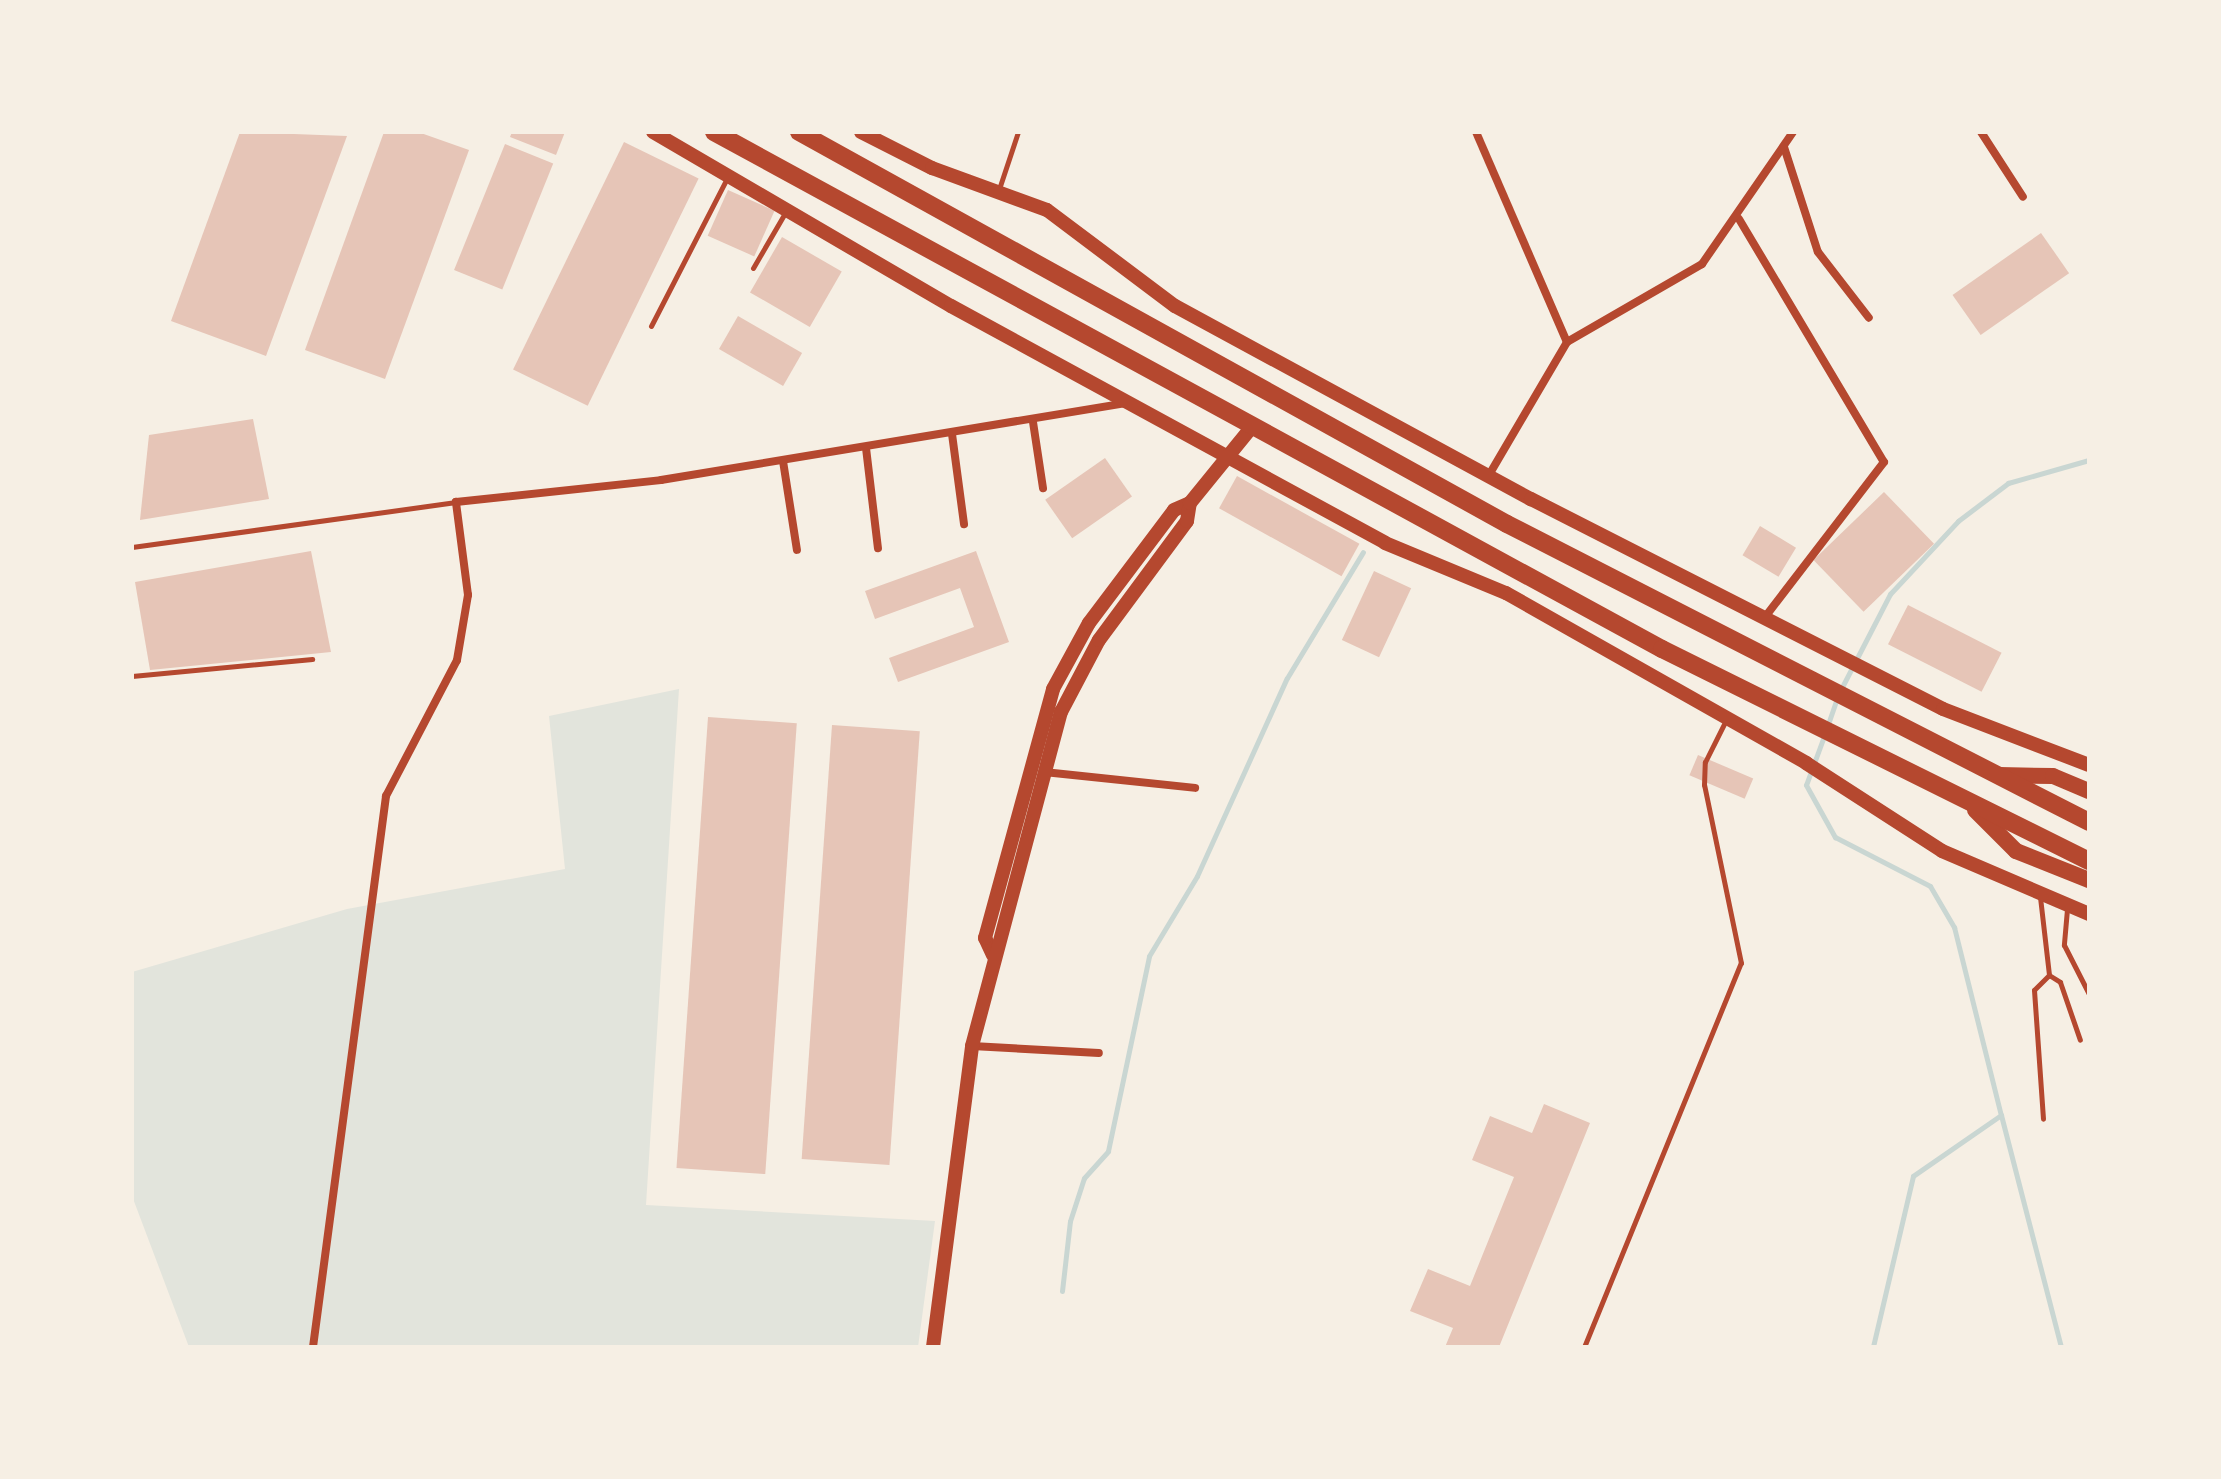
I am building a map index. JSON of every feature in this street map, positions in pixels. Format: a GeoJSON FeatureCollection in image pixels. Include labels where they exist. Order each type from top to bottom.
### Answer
{"type":"FeatureCollection","features":[{"type":"Feature","properties":{"kind":"highway"},"geometry":{"type":"LineString","coordinates":[[714,132],[1251,428],[1828,737],[1975,810],[2089,861]]}},
{"type":"Feature","properties":{"kind":"highway"},"geometry":{"type":"LineString","coordinates":[[799,132],[1841,700],[2089,822]]}},
{"type":"Feature","properties":{"kind":"main road"},"geometry":{"type":"LineString","coordinates":[[1989,774],[2053,776],[2089,791]]}},
{"type":"Feature","properties":{"kind":"main road"},"geometry":{"type":"LineString","coordinates":[[1975,810],[2016,851],[2089,880]]}},
{"type":"Feature","properties":{"kind":"street"},"geometry":{"type":"LineString","coordinates":[[653,132],[788,206],[1126,403],[1385,543],[1506,593],[1798,758],[1942,851],[2040,897],[2089,914]]}},
{"type":"Feature","properties":{"kind":"street"},"geometry":{"type":"LineString","coordinates":[[861,132],[932,168],[999,189],[1047,210],[1175,306],[1489,475],[1835,654],[1943,709],[2089,765]]}},
{"type":"Feature","properties":{"kind":"street"},"geometry":{"type":"LineString","coordinates":[[1476,132],[1567,342]]}},
{"type":"Feature","properties":{"kind":"street"},"geometry":{"type":"LineString","coordinates":[[1489,475],[1567,342],[1683,280],[1739,219],[1793,132]]}},
{"type":"Feature","properties":{"kind":"street"},"geometry":{"type":"LineString","coordinates":[[1981,132],[2023,197]]}},
{"type":"Feature","properties":{"kind":"street"},"geometry":{"type":"LineString","coordinates":[[1784,147],[1818,252],[1869,318]]}},
{"type":"Feature","properties":{"kind":"street"},"geometry":{"type":"LineString","coordinates":[[1739,219],[1884,462],[1765,617]]}},
{"type":"Feature","properties":{"kind":"street"},"geometry":{"type":"LineString","coordinates":[[313,1347],[386,796],[457,660],[468,595],[456,502],[783,461],[1033,422],[1126,403]]}},
{"type":"Feature","properties":{"kind":"street"},"geometry":{"type":"LineString","coordinates":[[1033,422],[1043,488]]}},
{"type":"Feature","properties":{"kind":"street"},"geometry":{"type":"LineString","coordinates":[[993,955],[985,938],[1027,771],[1053,689],[1081,635],[1174,510],[1190,503],[1251,428]]}},
{"type":"Feature","properties":{"kind":"street"},"geometry":{"type":"LineString","coordinates":[[952,434],[964,524]]}},
{"type":"Feature","properties":{"kind":"street"},"geometry":{"type":"LineString","coordinates":[[866,448],[878,548]]}},
{"type":"Feature","properties":{"kind":"street"},"geometry":{"type":"LineString","coordinates":[[783,461],[797,550]]}},
{"type":"Feature","properties":{"kind":"street"},"geometry":{"type":"LineString","coordinates":[[933,1347],[972,1046],[993,955],[1005,939],[1045,772],[1078,673],[1187,521],[1190,503]]}},
{"type":"Feature","properties":{"kind":"street"},"geometry":{"type":"LineString","coordinates":[[1027,771],[1195,788]]}},
{"type":"Feature","properties":{"kind":"street"},"geometry":{"type":"LineString","coordinates":[[972,1046],[1099,1053]]}},
{"type":"Feature","properties":{"kind":"lane"},"geometry":{"type":"LineString","coordinates":[[999,189],[1018,132]]}},
{"type":"Feature","properties":{"kind":"lane"},"geometry":{"type":"LineString","coordinates":[[651,326],[729,175]]}},
{"type":"Feature","properties":{"kind":"lane"},"geometry":{"type":"LineString","coordinates":[[753,268],[788,206]]}},
{"type":"Feature","properties":{"kind":"lane"},"geometry":{"type":"LineString","coordinates":[[132,547],[456,502]]}},
{"type":"Feature","properties":{"kind":"lane"},"geometry":{"type":"LineString","coordinates":[[132,676],[312,659]]}},
{"type":"Feature","properties":{"kind":"lane"},"geometry":{"type":"LineString","coordinates":[[1584,1347],[1741,963],[1704,785],[1705,762],[1726,719]]}},
{"type":"Feature","properties":{"kind":"lane"},"geometry":{"type":"LineString","coordinates":[[2040,897],[2049,975]]}},
{"type":"Feature","properties":{"kind":"lane"},"geometry":{"type":"LineString","coordinates":[[2067,908],[2064,945],[2089,994]]}},
{"type":"Feature","properties":{"kind":"lane"},"geometry":{"type":"LineString","coordinates":[[2049,975],[2060,982],[2080,1040]]}},
{"type":"Feature","properties":{"kind":"lane"},"geometry":{"type":"LineString","coordinates":[[2043,1119],[2034,990],[2049,975]]}},
{"type":"Feature","properties":{"kind":"shaded area"},"geometry":{"type":"Polygon","coordinates":[[[679,689],[646,1205],[935,1221],[918,1347],[189,1347],[132,1196],[132,972],[347,909],[565,869],[549,716],[679,689]]]}},
{"type":"Feature","properties":{"kind":"building"},"geometry":{"type":"Polygon","coordinates":[[[240,132],[347,136],[266,356],[171,321],[240,132]]]}},
{"type":"Feature","properties":{"kind":"building"},"geometry":{"type":"Polygon","coordinates":[[[384,132],[418,132],[469,150],[385,379],[305,350],[384,132]]]}},
{"type":"Feature","properties":{"kind":"building"},"geometry":{"type":"Polygon","coordinates":[[[512,132],[565,132],[556,155],[510,137],[512,132]]]}},
{"type":"Feature","properties":{"kind":"building"},"geometry":{"type":"Polygon","coordinates":[[[624,142],[699,178],[588,406],[513,369],[624,142]]]}},
{"type":"Feature","properties":{"kind":"building"},"geometry":{"type":"Polygon","coordinates":[[[505,144],[553,163],[502,290],[454,270],[505,144]]]}},
{"type":"Feature","properties":{"kind":"building"},"geometry":{"type":"Polygon","coordinates":[[[728,190],[775,211],[754,256],[708,236],[728,190]]]}},
{"type":"Feature","properties":{"kind":"building"},"geometry":{"type":"Polygon","coordinates":[[[2041,233],[2069,273],[1981,335],[1953,295],[2041,233]]]}},
{"type":"Feature","properties":{"kind":"building"},"geometry":{"type":"Polygon","coordinates":[[[782,237],[842,272],[810,327],[750,292],[782,237]]]}},
{"type":"Feature","properties":{"kind":"building"},"geometry":{"type":"Polygon","coordinates":[[[738,316],[802,353],[783,386],[719,349],[738,316]]]}},
{"type":"Feature","properties":{"kind":"building"},"geometry":{"type":"Polygon","coordinates":[[[253,419],[269,499],[140,520],[149,435],[253,419]]]}},
{"type":"Feature","properties":{"kind":"building"},"geometry":{"type":"Polygon","coordinates":[[[1105,458],[1132,497],[1072,538],[1045,500],[1105,458]]]}},
{"type":"Feature","properties":{"kind":"building"},"geometry":{"type":"Polygon","coordinates":[[[1237,476],[1359,544],[1342,576],[1219,508],[1237,476]]]}},
{"type":"Feature","properties":{"kind":"building"},"geometry":{"type":"Polygon","coordinates":[[[1884,492],[1934,544],[1864,612],[1814,560],[1884,492]]]}},
{"type":"Feature","properties":{"kind":"building"},"geometry":{"type":"Polygon","coordinates":[[[1760,526],[1796,548],[1778,577],[1742,555],[1760,526]]]}},
{"type":"Feature","properties":{"kind":"building"},"geometry":{"type":"Polygon","coordinates":[[[311,551],[331,652],[150,670],[135,582],[311,551]]]}},
{"type":"Feature","properties":{"kind":"building"},"geometry":{"type":"Polygon","coordinates":[[[976,551],[1009,642],[898,682],[889,658],[974,627],[960,588],[875,619],[865,591],[976,551]]]}},
{"type":"Feature","properties":{"kind":"building"},"geometry":{"type":"Polygon","coordinates":[[[1374,571],[1411,588],[1379,657],[1342,640],[1374,571]]]}},
{"type":"Feature","properties":{"kind":"building"},"geometry":{"type":"Polygon","coordinates":[[[1908,605],[2002,653],[1982,692],[1888,644],[1908,605]]]}},
{"type":"Feature","properties":{"kind":"building"},"geometry":{"type":"Polygon","coordinates":[[[708,717],[797,723],[765,1174],[676,1168],[708,717]]]}},
{"type":"Feature","properties":{"kind":"building"},"geometry":{"type":"Polygon","coordinates":[[[832,725],[920,731],[889,1165],[802,1159],[832,725]]]}},
{"type":"Feature","properties":{"kind":"building"},"geometry":{"type":"Polygon","coordinates":[[[1698,755],[1753,778],[1745,799],[1689,775],[1698,755]]]}},
{"type":"Feature","properties":{"kind":"building"},"geometry":{"type":"Polygon","coordinates":[[[1544,1104],[1590,1123],[1499,1347],[1445,1347],[1453,1328],[1410,1311],[1428,1269],[1470,1286],[1514,1177],[1472,1160],[1490,1116],[1532,1133],[1544,1104]]]}},
{"type":"Feature","properties":{"kind":"waterway"},"geometry":{"type":"LineString","coordinates":[[1841,689],[1890,594],[1958,521],[2008,483],[2089,460]]}},
{"type":"Feature","properties":{"kind":"waterway"},"geometry":{"type":"LineString","coordinates":[[1062,1291],[1070,1221],[1084,1178],[1108,1151],[1149,956],[1197,876],[1287,678],[1363,552]]}},
{"type":"Feature","properties":{"kind":"waterway"},"geometry":{"type":"LineString","coordinates":[[1827,727],[1837,698]]}},
{"type":"Feature","properties":{"kind":"waterway"},"geometry":{"type":"LineString","coordinates":[[1824,736],[1806,785],[1835,837],[1930,886],[1954,927],[2001,1115],[1913,1176],[1873,1347]]}},
{"type":"Feature","properties":{"kind":"waterway"},"geometry":{"type":"LineString","coordinates":[[2001,1115],[2061,1347]]}}]}
